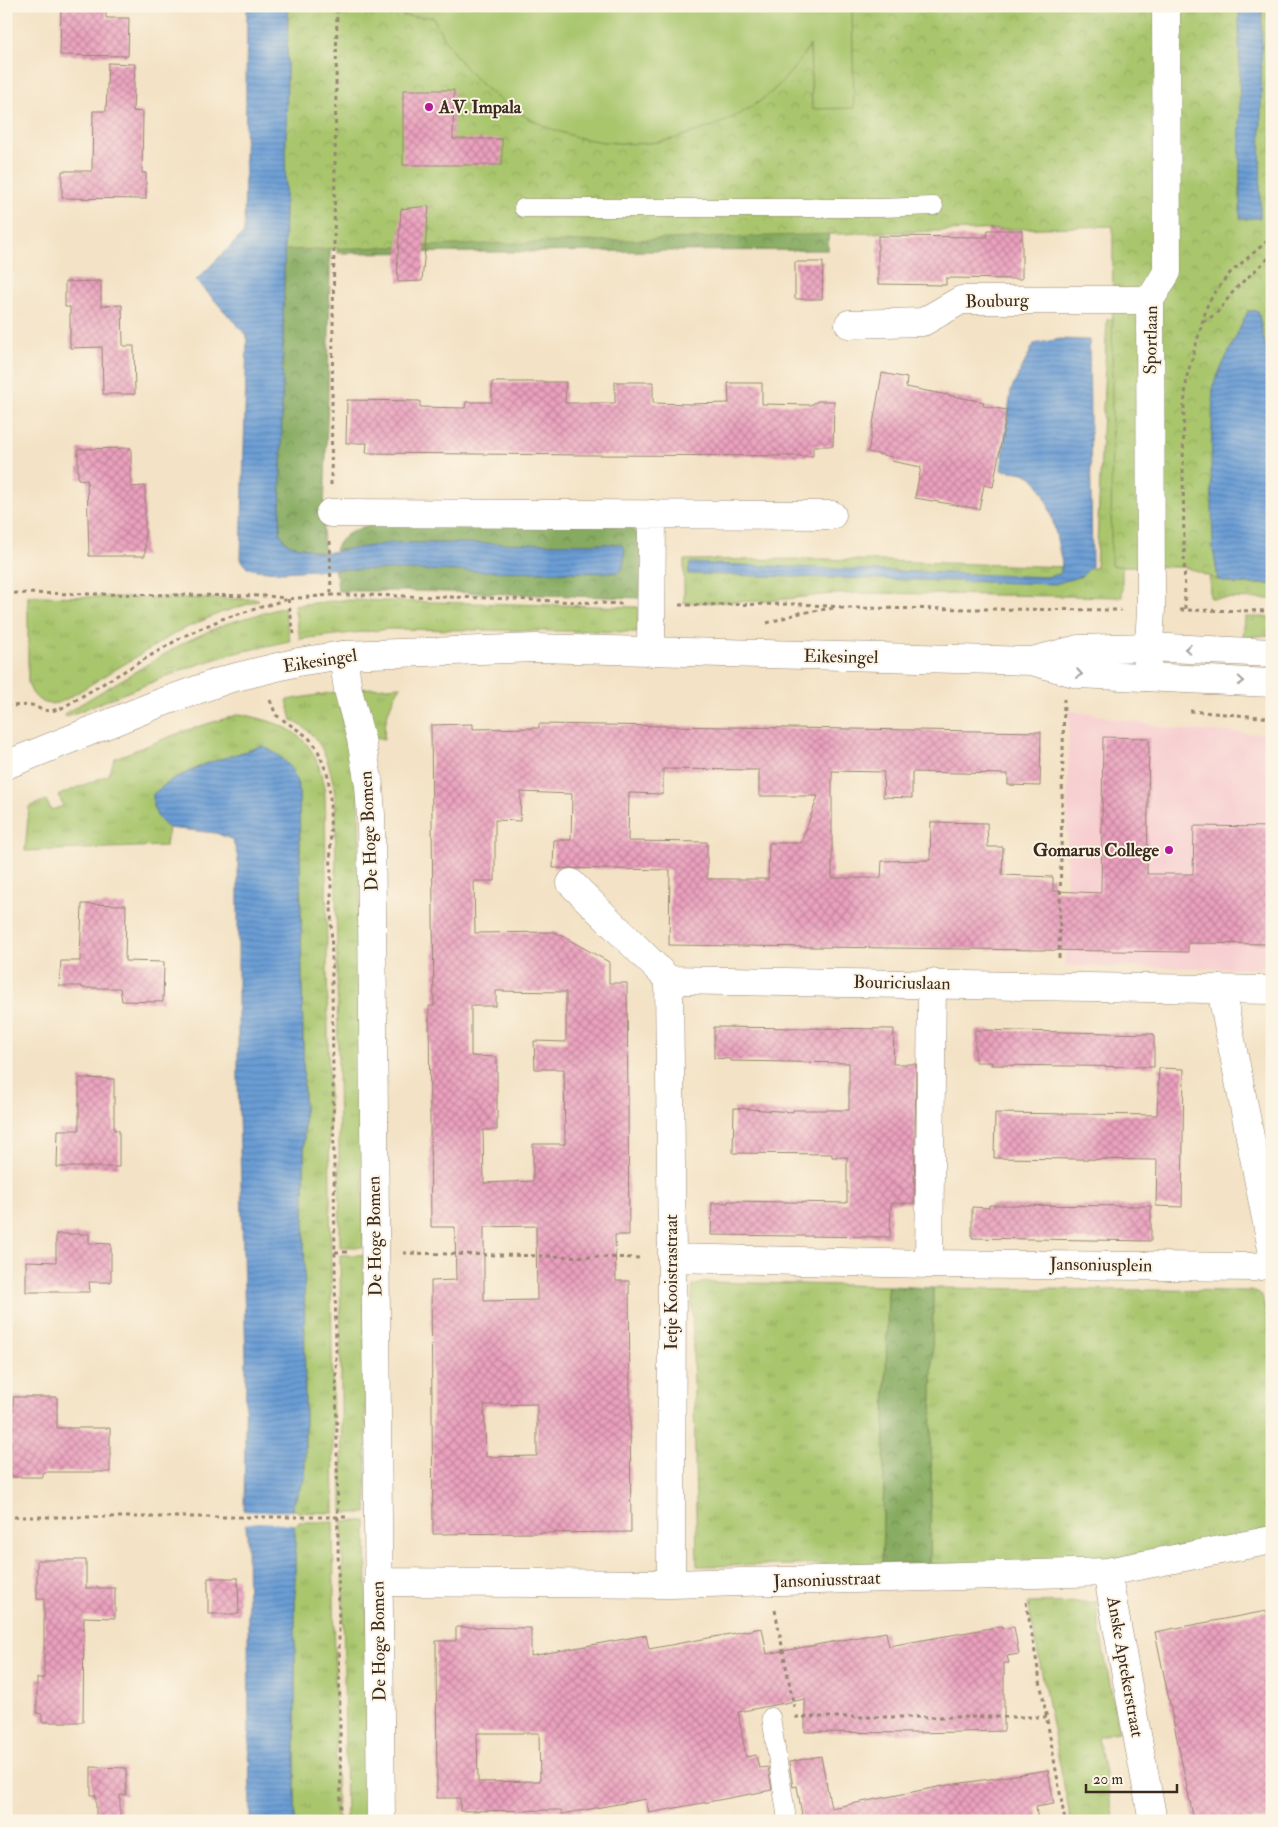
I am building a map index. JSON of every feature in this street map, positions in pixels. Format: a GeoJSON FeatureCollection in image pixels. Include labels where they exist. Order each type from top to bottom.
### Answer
{"type":"FeatureCollection","features":[{"type":"Feature","properties":{"kind":"street","name":"Sportlaan"},"geometry":{"type":"LineString","coordinates":[[1147,677],[1151,610],[1150,300],[1167,272],[1166,6]]}},
{"type":"Feature","properties":{"kind":"street","name":"Bouburg"},"geometry":{"type":"LineString","coordinates":[[849,324],[923,322],[961,300],[1150,300]]}},
{"type":"Feature","properties":{"kind":"street"},"geometry":{"type":"LineString","coordinates":[[330,513],[832,514]]}},
{"type":"Feature","properties":{"kind":"street"},"geometry":{"type":"LineString","coordinates":[[650,652],[652,514]]}},
{"type":"Feature","properties":{"kind":"street","name":"Eikesingel"},"geometry":{"type":"LineString","coordinates":[[1032,661],[1078,649],[1148,647],[1272,653]]}},
{"type":"Feature","properties":{"kind":"street","name":"Eikesingel"},"geometry":{"type":"LineString","coordinates":[[6,766],[160,703],[228,679],[298,662],[342,655],[535,648],[1032,661],[1078,674],[1272,683]]}},
{"type":"Feature","properties":{"kind":"street","name":"De Hoge Bomen"},"geometry":{"type":"LineString","coordinates":[[342,655],[348,690],[361,739],[369,785],[371,815],[381,1821]]}},
{"type":"Feature","properties":{"kind":"street"},"geometry":{"type":"LineString","coordinates":[[571,883],[669,980]]}},
{"type":"Feature","properties":{"kind":"street","name":"Bouriciuslaan"},"geometry":{"type":"LineString","coordinates":[[669,980],[1272,990]]}},
{"type":"Feature","properties":{"kind":"street","name":"Ietje Kooistrastraat"},"geometry":{"type":"LineString","coordinates":[[669,980],[672,1258],[671,1584]]}},
{"type":"Feature","properties":{"kind":"street"},"geometry":{"type":"LineString","coordinates":[[930,1264],[932,984]]}},
{"type":"Feature","properties":{"kind":"street"},"geometry":{"type":"LineString","coordinates":[[1221,989],[1272,1249]]}},
{"type":"Feature","properties":{"kind":"street","name":"Jansoniusplein"},"geometry":{"type":"LineString","coordinates":[[672,1258],[930,1264],[1254,1267],[1272,1264]]}},
{"type":"Feature","properties":{"kind":"street","name":"Jansoniusstraat"},"geometry":{"type":"LineString","coordinates":[[379,1582],[671,1584],[1107,1572],[1272,1540]]}},
{"type":"Feature","properties":{"kind":"street","name":"Anske Aptekerstraat"},"geometry":{"type":"LineString","coordinates":[[1107,1572],[1153,1821]]}},
{"type":"Feature","properties":{"kind":"lane"},"geometry":{"type":"LineString","coordinates":[[523,208],[881,208],[934,206]]}},
{"type":"Feature","properties":{"kind":"lane"},"geometry":{"type":"LineString","coordinates":[[771,1717],[786,1813],[785,1821]]}},
{"type":"Feature","properties":{"kind":"path"},"geometry":{"type":"LineString","coordinates":[[331,595],[330,513],[337,6]]}},
{"type":"Feature","properties":{"kind":"path","name":"Sportlaan"},"geometry":{"type":"LineString","coordinates":[[1185,610],[1184,406],[1186,376],[1207,306],[1214,293],[1230,273],[1272,237]]}},
{"type":"Feature","properties":{"kind":"path"},"geometry":{"type":"LineString","coordinates":[[1203,322],[1216,314],[1236,288],[1272,255]]}},
{"type":"Feature","properties":{"kind":"path"},"geometry":{"type":"LineString","coordinates":[[6,593],[268,596],[288,599]]}},
{"type":"Feature","properties":{"kind":"path"},"geometry":{"type":"LineString","coordinates":[[6,706],[32,705],[42,710],[51,711],[62,708],[182,637],[222,619],[288,599],[331,595],[489,598],[652,605],[799,604],[841,608],[1151,610]]}},
{"type":"Feature","properties":{"kind":"path"},"geometry":{"type":"LineString","coordinates":[[288,599],[298,662]]}},
{"type":"Feature","properties":{"kind":"path"},"geometry":{"type":"LineString","coordinates":[[1199,609],[1272,611]]}},
{"type":"Feature","properties":{"kind":"path"},"geometry":{"type":"LineString","coordinates":[[1059,986],[1064,690]]}},
{"type":"Feature","properties":{"kind":"path"},"geometry":{"type":"LineString","coordinates":[[278,696],[269,698],[276,715],[308,737],[317,748],[328,776],[330,795],[341,1821]]}},
{"type":"Feature","properties":{"kind":"path"},"geometry":{"type":"LineString","coordinates":[[1202,712],[1272,718]]}},
{"type":"Feature","properties":{"kind":"path"},"geometry":{"type":"LineString","coordinates":[[335,1252],[672,1258]]}},
{"type":"Feature","properties":{"kind":"path"},"geometry":{"type":"LineString","coordinates":[[6,1517],[378,1517]]}},
{"type":"Feature","properties":{"kind":"path"},"geometry":{"type":"LineString","coordinates":[[1020,1575],[1065,1821]]}},
{"type":"Feature","properties":{"kind":"path"},"geometry":{"type":"LineString","coordinates":[[770,1582],[796,1717]]}},
{"type":"Feature","properties":{"kind":"path"},"geometry":{"type":"LineString","coordinates":[[771,1717],[1046,1717]]}},
{"type":"Feature","properties":{"kind":"shaded area","name":"Gomarus College"},"geometry":{"type":"Polygon","coordinates":[[[1069,710],[1181,730],[1272,734],[1272,969],[1065,966],[1069,710]]]}},
{"type":"Feature","properties":{"kind":"green space"},"geometry":{"type":"Polygon","coordinates":[[[288,6],[334,6],[328,394],[323,543],[326,552],[323,553],[288,544],[280,534],[288,6]]]}},
{"type":"Feature","properties":{"kind":"green space"},"geometry":{"type":"Polygon","coordinates":[[[288,6],[1272,6],[1272,376],[1258,311],[1248,311],[1213,547],[1218,580],[1185,567],[1111,566],[1113,226],[284,250],[288,6]]]}},
{"type":"Feature","properties":{"kind":"green space"},"geometry":{"type":"Polygon","coordinates":[[[403,6],[852,6],[854,108],[812,109],[810,45],[781,83],[769,94],[750,108],[720,123],[666,141],[652,143],[623,143],[588,139],[560,132],[508,106],[485,87],[465,66],[447,43],[433,17],[403,16],[403,6]]]}},
{"type":"Feature","properties":{"kind":"green space"},"geometry":{"type":"Polygon","coordinates":[[[340,76],[829,213],[828,250],[337,253],[340,76]]]}},
{"type":"Feature","properties":{"kind":"green space"},"geometry":{"type":"Polygon","coordinates":[[[1258,311],[1235,584],[1272,584],[1272,599],[1210,598],[1205,409],[1258,311]]]}},
{"type":"Feature","properties":{"kind":"green space"},"geometry":{"type":"Polygon","coordinates":[[[1107,319],[1122,319],[1122,597],[869,593],[832,594],[767,601],[684,603],[684,560],[823,559],[1096,568],[1107,319]]]}},
{"type":"Feature","properties":{"kind":"green space"},"geometry":{"type":"Polygon","coordinates":[[[380,521],[629,525],[637,534],[641,544],[641,598],[413,591],[338,591],[334,569],[475,570],[621,544],[392,543],[366,548],[335,550],[342,538],[348,534],[380,521]]]}},
{"type":"Feature","properties":{"kind":"green space"},"geometry":{"type":"Polygon","coordinates":[[[28,596],[258,599],[258,601],[220,613],[179,631],[65,700],[53,704],[37,699],[28,683],[28,596]]]}},
{"type":"Feature","properties":{"kind":"green space"},"geometry":{"type":"Polygon","coordinates":[[[344,600],[638,607],[638,632],[389,629],[300,639],[294,605],[344,600]]]}},
{"type":"Feature","properties":{"kind":"green space"},"geometry":{"type":"Polygon","coordinates":[[[284,607],[290,641],[231,654],[185,669],[65,717],[64,714],[185,642],[225,624],[284,607]]]}},
{"type":"Feature","properties":{"kind":"green space"},"geometry":{"type":"Polygon","coordinates":[[[1245,617],[1272,617],[1272,635],[1243,637],[1245,617]]]}},
{"type":"Feature","properties":{"kind":"green space"},"geometry":{"type":"Polygon","coordinates":[[[401,686],[388,712],[384,740],[381,738],[373,739],[359,689],[401,686]]]}},
{"type":"Feature","properties":{"kind":"green space"},"geometry":{"type":"Polygon","coordinates":[[[336,692],[350,741],[359,796],[364,1247],[340,1247],[335,795],[328,762],[318,742],[302,726],[292,721],[287,700],[336,692]]]}},
{"type":"Feature","properties":{"kind":"green space"},"geometry":{"type":"Polygon","coordinates":[[[240,714],[275,723],[289,729],[300,737],[309,747],[316,760],[322,776],[325,795],[334,1513],[298,1512],[297,1510],[293,1511],[292,1507],[305,1477],[304,1106],[299,790],[293,775],[290,769],[262,746],[205,764],[171,780],[153,806],[158,818],[168,828],[166,846],[25,851],[29,807],[46,800],[51,810],[63,806],[59,795],[108,775],[115,758],[187,730],[240,714]]]}},
{"type":"Feature","properties":{"kind":"green space"},"geometry":{"type":"Polygon","coordinates":[[[340,1255],[364,1255],[367,1513],[342,1513],[340,1255]]]}},
{"type":"Feature","properties":{"kind":"green space"},"geometry":{"type":"Polygon","coordinates":[[[705,1282],[888,1286],[882,1564],[697,1566],[692,1293],[693,1286],[705,1282]]]}},
{"type":"Feature","properties":{"kind":"green space"},"geometry":{"type":"Polygon","coordinates":[[[888,1286],[933,1288],[930,1564],[882,1564],[888,1286]]]}},
{"type":"Feature","properties":{"kind":"green space"},"geometry":{"type":"Polygon","coordinates":[[[933,1288],[1252,1291],[1262,1295],[1272,1346],[1272,1530],[1118,1558],[1036,1564],[930,1564],[933,1288]]]}},
{"type":"Feature","properties":{"kind":"green space"},"geometry":{"type":"Polygon","coordinates":[[[342,1521],[366,1521],[370,1821],[346,1821],[342,1521]]]}},
{"type":"Feature","properties":{"kind":"green space"},"geometry":{"type":"Polygon","coordinates":[[[298,1522],[333,1522],[337,1821],[295,1821],[295,1535],[293,1524],[298,1524],[298,1522]]]}},
{"type":"Feature","properties":{"kind":"green space"},"geometry":{"type":"Polygon","coordinates":[[[1098,1602],[1097,1616],[1119,1732],[1098,1736],[1114,1821],[1071,1821],[1028,1603],[1098,1602]]]}},
{"type":"Feature","properties":{"kind":"water"},"geometry":{"type":"Polygon","coordinates":[[[247,6],[288,6],[280,534],[288,544],[323,553],[392,543],[621,544],[625,550],[623,569],[616,573],[334,569],[280,572],[247,568],[241,559],[247,336],[196,280],[244,233],[247,6]]]}},
{"type":"Feature","properties":{"kind":"water"},"geometry":{"type":"Polygon","coordinates":[[[1239,6],[1262,6],[1260,218],[1240,219],[1239,6]]]}},
{"type":"Feature","properties":{"kind":"water"},"geometry":{"type":"Polygon","coordinates":[[[1248,311],[1258,311],[1272,376],[1272,584],[1235,584],[1218,580],[1213,547],[1211,467],[1213,385],[1248,311]]]}},
{"type":"Feature","properties":{"kind":"water"},"geometry":{"type":"Polygon","coordinates":[[[1060,339],[1089,340],[1092,566],[1082,576],[1055,584],[688,574],[690,563],[1046,577],[1060,574],[1062,563],[1058,542],[1047,501],[1041,490],[1028,475],[1001,470],[1011,390],[1034,344],[1060,339]]]}},
{"type":"Feature","properties":{"kind":"water"},"geometry":{"type":"Polygon","coordinates":[[[262,746],[287,763],[294,775],[299,790],[304,1106],[305,1477],[292,1507],[295,1535],[295,1821],[250,1821],[247,1535],[244,1511],[246,1358],[238,1081],[238,858],[233,840],[216,833],[168,828],[158,818],[153,806],[153,794],[171,780],[205,764],[262,746]]]}},
{"type":"Feature","properties":{"kind":"pier"},"geometry":{"type":"Polygon","coordinates":[[[241,1511],[295,1511],[296,1524],[258,1522],[244,1524],[241,1511]]]}},
{"type":"Feature","properties":{"kind":"building"},"geometry":{"type":"Polygon","coordinates":[[[61,6],[106,6],[106,18],[129,18],[128,56],[60,55],[61,6]]]}},
{"type":"Feature","properties":{"kind":"building"},"geometry":{"type":"Polygon","coordinates":[[[108,63],[135,64],[133,111],[143,112],[142,173],[146,173],[146,199],[62,198],[62,171],[92,171],[93,111],[106,111],[108,63]]]}},
{"type":"Feature","properties":{"kind":"building"},"geometry":{"type":"Polygon","coordinates":[[[403,90],[454,90],[453,139],[502,139],[502,165],[403,165],[403,90]]]}},
{"type":"Feature","properties":{"kind":"building"},"geometry":{"type":"Polygon","coordinates":[[[429,206],[422,281],[398,282],[397,255],[401,209],[429,206]]]}},
{"type":"Feature","properties":{"kind":"building"},"geometry":{"type":"Polygon","coordinates":[[[988,230],[1022,230],[1022,279],[946,278],[946,285],[878,284],[878,236],[987,237],[988,230]]]}},
{"type":"Feature","properties":{"kind":"building"},"geometry":{"type":"Polygon","coordinates":[[[795,262],[823,262],[822,299],[795,299],[795,262]]]}},
{"type":"Feature","properties":{"kind":"building"},"geometry":{"type":"Polygon","coordinates":[[[101,281],[101,306],[122,305],[123,346],[134,346],[135,394],[103,394],[102,347],[70,348],[70,307],[65,307],[65,282],[101,281]]]}},
{"type":"Feature","properties":{"kind":"building"},"geometry":{"type":"Polygon","coordinates":[[[882,373],[907,378],[906,387],[984,402],[983,406],[1007,410],[993,487],[984,485],[979,509],[915,498],[921,467],[891,461],[892,457],[868,452],[882,373]]]}},
{"type":"Feature","properties":{"kind":"building"},"geometry":{"type":"Polygon","coordinates":[[[492,382],[566,382],[565,403],[615,403],[615,382],[653,382],[653,403],[689,404],[729,403],[728,383],[762,383],[762,404],[810,405],[818,401],[834,401],[833,446],[813,446],[813,456],[590,455],[366,453],[367,443],[346,443],[347,400],[420,401],[420,407],[465,408],[466,402],[492,402],[492,382]]]}},
{"type":"Feature","properties":{"kind":"building"},"geometry":{"type":"Polygon","coordinates":[[[131,448],[131,487],[145,486],[145,556],[89,556],[87,480],[78,479],[78,449],[131,448]]]}},
{"type":"Feature","properties":{"kind":"building"},"geometry":{"type":"Polygon","coordinates":[[[473,724],[473,729],[539,728],[539,724],[1041,732],[1040,786],[1008,785],[1008,774],[912,772],[912,798],[883,797],[884,772],[832,771],[832,878],[881,878],[882,861],[930,860],[931,822],[987,823],[988,847],[1003,847],[1002,875],[1053,877],[1053,891],[1101,893],[1103,737],[1149,738],[1147,874],[1193,874],[1194,826],[1272,827],[1272,944],[1188,943],[1188,952],[669,945],[670,870],[553,868],[554,840],[571,840],[572,794],[521,792],[520,821],[495,820],[495,881],[474,881],[475,933],[555,932],[609,962],[609,983],[627,983],[629,1235],[615,1235],[616,1281],[629,1281],[631,1532],[433,1534],[431,1281],[456,1280],[455,1227],[431,1227],[429,1006],[434,1006],[431,725],[473,724]],[[663,769],[663,794],[629,793],[628,841],[707,842],[707,879],[768,879],[769,843],[801,843],[818,796],[759,796],[759,770],[663,769]],[[496,991],[496,1006],[471,1006],[471,1056],[497,1057],[497,1130],[483,1130],[484,1183],[533,1181],[533,1144],[565,1144],[564,1069],[535,1069],[534,1041],[566,1042],[566,992],[496,991]],[[536,1226],[484,1227],[484,1301],[537,1300],[536,1226]],[[537,1404],[484,1405],[486,1457],[537,1456],[537,1404]]]}},
{"type":"Feature","properties":{"kind":"building"},"geometry":{"type":"Polygon","coordinates":[[[82,904],[126,905],[125,961],[164,962],[163,1002],[122,1001],[120,988],[59,986],[61,961],[80,961],[82,904]]]}},
{"type":"Feature","properties":{"kind":"building"},"geometry":{"type":"Polygon","coordinates":[[[714,1027],[894,1029],[893,1064],[916,1064],[914,1203],[891,1203],[890,1237],[711,1235],[712,1203],[728,1203],[728,1201],[847,1203],[847,1157],[832,1157],[832,1154],[733,1153],[734,1108],[793,1112],[793,1110],[849,1110],[849,1063],[731,1061],[731,1059],[714,1058],[714,1027]]]}},
{"type":"Feature","properties":{"kind":"building"},"geometry":{"type":"Polygon","coordinates":[[[975,1030],[1154,1034],[1154,1067],[991,1065],[992,1062],[975,1062],[975,1030]]]}},
{"type":"Feature","properties":{"kind":"building"},"geometry":{"type":"Polygon","coordinates":[[[1159,1068],[1184,1069],[1182,1207],[1156,1206],[1157,1160],[994,1158],[995,1113],[1157,1115],[1159,1068]]]}},
{"type":"Feature","properties":{"kind":"building"},"geometry":{"type":"Polygon","coordinates":[[[79,1078],[114,1079],[114,1130],[119,1130],[119,1167],[57,1167],[58,1130],[79,1130],[79,1078]]]}},
{"type":"Feature","properties":{"kind":"building"},"geometry":{"type":"Polygon","coordinates":[[[989,1205],[1151,1206],[1151,1241],[972,1238],[972,1207],[989,1208],[989,1205]]]}},
{"type":"Feature","properties":{"kind":"building"},"geometry":{"type":"Polygon","coordinates":[[[56,1234],[89,1234],[89,1243],[111,1244],[111,1282],[89,1282],[90,1292],[26,1292],[26,1261],[56,1262],[56,1234]]]}},
{"type":"Feature","properties":{"kind":"building"},"geometry":{"type":"Polygon","coordinates":[[[13,1397],[57,1397],[57,1428],[110,1428],[110,1472],[43,1472],[43,1477],[10,1477],[13,1397]]]}},
{"type":"Feature","properties":{"kind":"building"},"geometry":{"type":"Polygon","coordinates":[[[37,1560],[86,1560],[86,1588],[115,1588],[115,1618],[84,1617],[83,1722],[42,1722],[42,1714],[37,1713],[37,1678],[44,1678],[44,1599],[37,1599],[37,1560]]]}},
{"type":"Feature","properties":{"kind":"building"},"geometry":{"type":"Polygon","coordinates":[[[208,1578],[238,1578],[239,1614],[208,1614],[208,1578]]]}},
{"type":"Feature","properties":{"kind":"building"},"geometry":{"type":"Polygon","coordinates":[[[1272,1610],[1272,1821],[1194,1821],[1155,1632],[1272,1610]]]}},
{"type":"Feature","properties":{"kind":"building"},"geometry":{"type":"Polygon","coordinates":[[[1002,1626],[1002,1629],[1014,1627],[1019,1654],[1007,1656],[1009,1663],[1004,1663],[1004,1731],[913,1733],[805,1732],[805,1699],[738,1712],[746,1757],[756,1755],[759,1768],[768,1767],[772,1790],[649,1813],[646,1799],[562,1814],[561,1810],[460,1811],[460,1798],[437,1798],[436,1641],[456,1641],[456,1627],[531,1628],[531,1656],[646,1635],[649,1649],[762,1628],[767,1654],[886,1632],[889,1646],[1002,1626]],[[477,1733],[478,1782],[540,1781],[539,1733],[477,1733]]]}},
{"type":"Feature","properties":{"kind":"building"},"geometry":{"type":"Polygon","coordinates":[[[821,1756],[831,1808],[943,1786],[1048,1770],[1054,1804],[1036,1807],[1038,1821],[803,1821],[797,1786],[793,1787],[789,1762],[821,1756]]]}},
{"type":"Feature","properties":{"kind":"building"},"geometry":{"type":"Polygon","coordinates":[[[91,1767],[126,1768],[126,1795],[120,1795],[120,1821],[96,1821],[96,1795],[91,1795],[91,1767]]]}},
{"type":"Feature","properties":{"kind":"place","name":"A.V. Impala"},"geometry":{"type":"Point","coordinates":[429,107]}},
{"type":"Feature","properties":{"kind":"place","name":"Gomarus College"},"geometry":{"type":"Point","coordinates":[1169,850]}}]}
